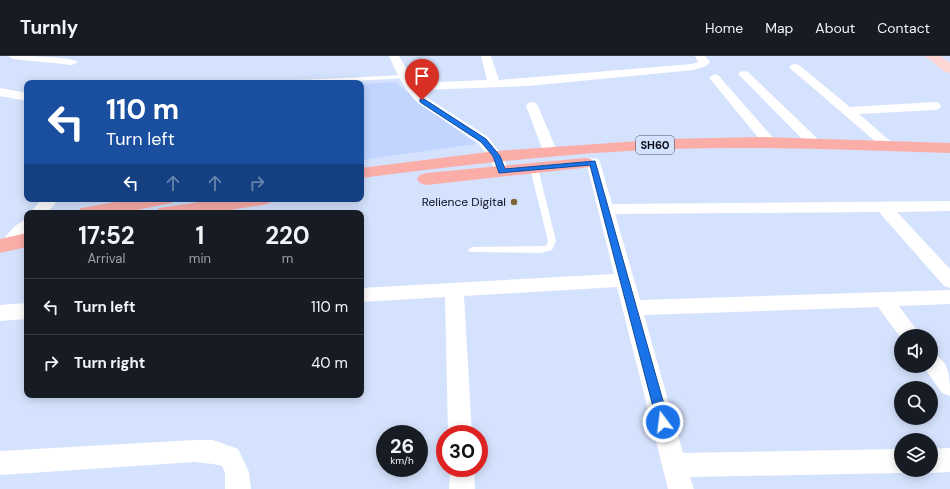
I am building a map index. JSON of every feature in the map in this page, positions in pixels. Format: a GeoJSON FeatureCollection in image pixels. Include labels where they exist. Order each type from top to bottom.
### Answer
{"type":"FeatureCollection","features":[{"type":"Feature","properties":{"kind":"main road","name":"SH60"},"geometry":{"type":"LineString","coordinates":[[364,186],[499,164],[550,151],[667,144],[770,143],[950,148]]}},
{"type":"Feature","properties":{"kind":"main road","name":"SH60"},"geometry":{"type":"LineString","coordinates":[[364,173],[499,164],[534,168],[593,162],[708,155],[832,155],[950,159]]}},
{"type":"Feature","properties":{"kind":"main road"},"geometry":{"type":"LineString","coordinates":[[104,210],[148,202]]}},
{"type":"Feature","properties":{"kind":"main road"},"geometry":{"type":"LineString","coordinates":[[187,210],[242,202]]}},
{"type":"Feature","properties":{"kind":"main road"},"geometry":{"type":"LineString","coordinates":[[9,240],[24,228]]}},
{"type":"Feature","properties":{"kind":"street"},"geometry":{"type":"LineString","coordinates":[[13,56],[72,62]]}},
{"type":"Feature","properties":{"kind":"street"},"geometry":{"type":"LineString","coordinates":[[394,56],[407,82],[422,100],[483,140],[499,164]]}},
{"type":"Feature","properties":{"kind":"street"},"geometry":{"type":"LineString","coordinates":[[486,56],[494,84]]}},
{"type":"Feature","properties":{"kind":"street"},"geometry":{"type":"LineString","coordinates":[[407,82],[494,84],[694,67],[704,62],[700,56]]}},
{"type":"Feature","properties":{"kind":"street"},"geometry":{"type":"LineString","coordinates":[[932,56],[950,68]]}},
{"type":"Feature","properties":{"kind":"street"},"geometry":{"type":"LineString","coordinates":[[795,66],[889,146]]}},
{"type":"Feature","properties":{"kind":"street"},"geometry":{"type":"LineString","coordinates":[[744,74],[815,144]]}},
{"type":"Feature","properties":{"kind":"street"},"geometry":{"type":"LineString","coordinates":[[715,78],[770,143]]}},
{"type":"Feature","properties":{"kind":"street"},"geometry":{"type":"LineString","coordinates":[[0,92],[24,97]]}},
{"type":"Feature","properties":{"kind":"street"},"geometry":{"type":"LineString","coordinates":[[532,106],[550,151]]}},
{"type":"Feature","properties":{"kind":"street"},"geometry":{"type":"LineString","coordinates":[[847,111],[935,106]]}},
{"type":"Feature","properties":{"kind":"street"},"geometry":{"type":"LineString","coordinates":[[593,162],[681,489]]}},
{"type":"Feature","properties":{"kind":"street"},"geometry":{"type":"LineString","coordinates":[[41,210],[48,202]]}},
{"type":"Feature","properties":{"kind":"street"},"geometry":{"type":"LineString","coordinates":[[605,209],[884,207],[948,209]]}},
{"type":"Feature","properties":{"kind":"street"},"geometry":{"type":"LineString","coordinates":[[884,207],[950,281]]}},
{"type":"Feature","properties":{"kind":"street"},"geometry":{"type":"LineString","coordinates":[[364,295],[624,280]]}},
{"type":"Feature","properties":{"kind":"street"},"geometry":{"type":"LineString","coordinates":[[454,290],[460,425]]}},
{"type":"Feature","properties":{"kind":"street"},"geometry":{"type":"LineString","coordinates":[[632,308],[950,297]]}},
{"type":"Feature","properties":{"kind":"street"},"geometry":{"type":"LineString","coordinates":[[883,299],[906,329]]}},
{"type":"Feature","properties":{"kind":"street"},"geometry":{"type":"LineString","coordinates":[[0,313],[24,311]]}},
{"type":"Feature","properties":{"kind":"street"},"geometry":{"type":"LineString","coordinates":[[938,371],[950,386]]}},
{"type":"Feature","properties":{"kind":"street"},"geometry":{"type":"LineString","coordinates":[[1,466],[194,451],[213,452],[230,457],[237,472],[238,489]]}},
{"type":"Feature","properties":{"kind":"street"},"geometry":{"type":"LineString","coordinates":[[938,461],[950,460]]}},
{"type":"Feature","properties":{"kind":"street"},"geometry":{"type":"LineString","coordinates":[[675,465],[894,461]]}},
{"type":"Feature","properties":{"kind":"street"},"geometry":{"type":"LineString","coordinates":[[462,477],[462,489]]}},
{"type":"Feature","properties":{"kind":"lane"},"geometry":{"type":"LineString","coordinates":[[364,82],[407,82]]}},
{"type":"Feature","properties":{"kind":"lane"},"geometry":{"type":"LineString","coordinates":[[472,250],[541,250],[549,248],[552,241],[534,168]]}},
{"type":"Feature","properties":{"kind":"shaded area"},"geometry":{"type":"Polygon","coordinates":[[[395,82],[476,144],[364,160],[364,84],[395,82]]]}},
{"type":"Feature","properties":{"kind":"place","name":"Relience Digital"},"geometry":{"type":"Point","coordinates":[514,202]}},
{"type":"Feature","properties":{"kind":"route"},"geometry":{"type":"LineString","coordinates":[[422,100],[483,140],[496,156],[502,172],[593,162],[663,422]]}}]}
